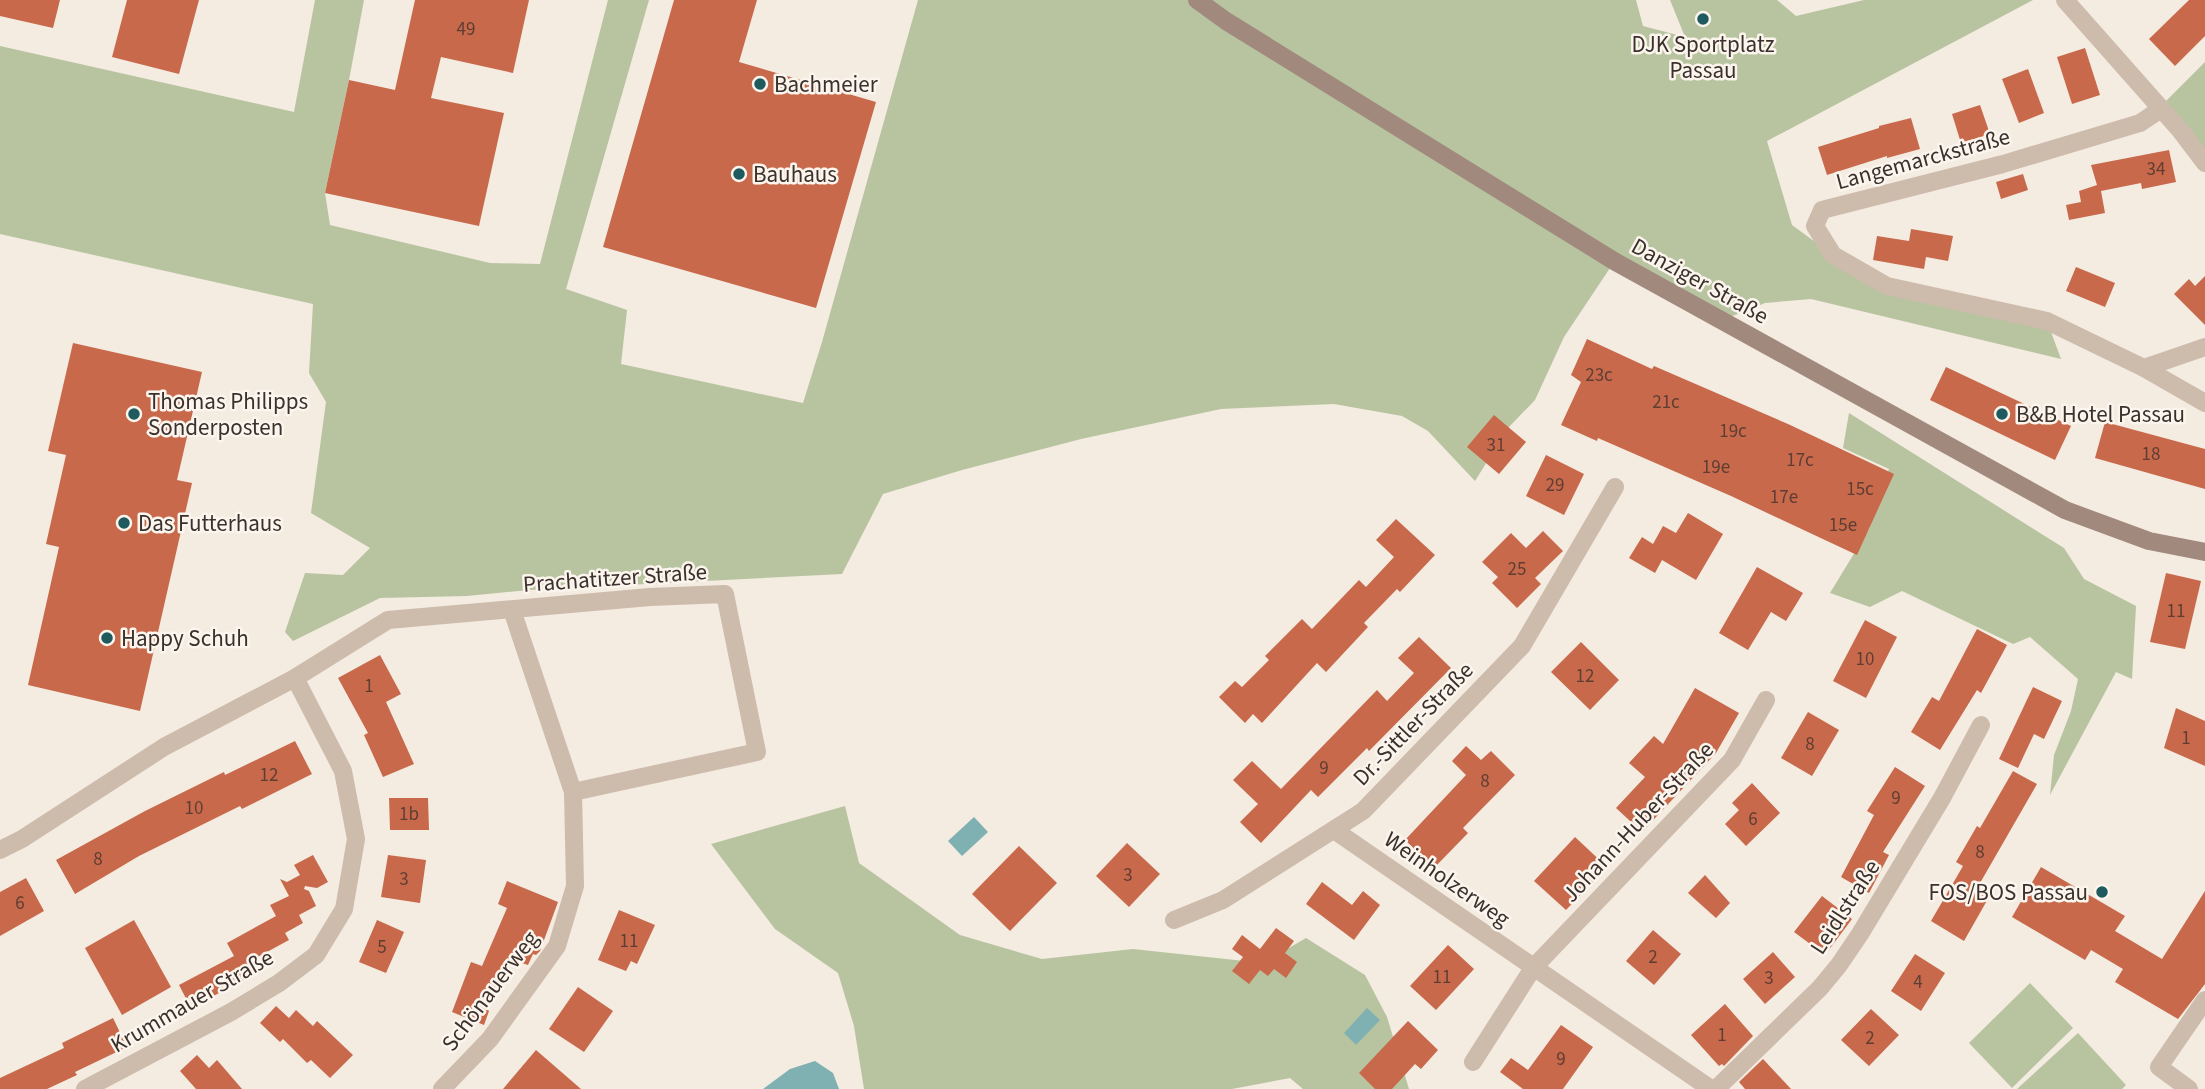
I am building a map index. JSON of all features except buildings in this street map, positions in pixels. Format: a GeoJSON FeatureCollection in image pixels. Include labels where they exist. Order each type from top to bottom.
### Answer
{"type":"FeatureCollection","features":[{"type":"Feature","properties":{"kind":"street","name":"Danziger Straße"},"geometry":{"type":"LineString","coordinates":[[1196,0],[1237,29],[1614,261],[2057,505],[2148,541],[2205,552]]}},
{"type":"Feature","properties":{"kind":"street"},"geometry":{"type":"LineString","coordinates":[[2065,0],[2205,163]]}},
{"type":"Feature","properties":{"kind":"street","name":"Langemarckstraße"},"geometry":{"type":"LineString","coordinates":[[2161,109],[2140,123],[2016,160],[1822,210],[1815,226],[1833,255],[1888,286],[2048,321],[2144,368],[2205,403]]}},
{"type":"Feature","properties":{"kind":"street"},"geometry":{"type":"LineString","coordinates":[[2144,368],[2205,347]]}},
{"type":"Feature","properties":{"kind":"street","name":"Dr.-Sittler-Straße"},"geometry":{"type":"LineString","coordinates":[[1174,920],[1223,900],[1363,811],[1522,646],[1615,487]]}},
{"type":"Feature","properties":{"kind":"street","name":"Prachatitzer Straße"},"geometry":{"type":"LineString","coordinates":[[0,850],[22,839],[164,747],[295,678],[388,620],[650,597],[725,594],[757,752],[573,792],[512,610]]}},
{"type":"Feature","properties":{"kind":"street","name":"Krummauer Straße"},"geometry":{"type":"LineString","coordinates":[[85,1089],[232,1012],[279,983],[316,955],[344,909],[355,839],[343,771],[295,678]]}},
{"type":"Feature","properties":{"kind":"street","name":"Johann-Huber-Straße"},"geometry":{"type":"LineString","coordinates":[[1533,968],[1732,760],[1766,700]]}},
{"type":"Feature","properties":{"kind":"street","name":"Leidlstraße"},"geometry":{"type":"LineString","coordinates":[[1714,1089],[1820,988],[1839,965],[1942,798],[1981,725]]}},
{"type":"Feature","properties":{"kind":"street","name":"Schönauerweg"},"geometry":{"type":"LineString","coordinates":[[442,1089],[490,1039],[557,946],[575,886],[573,792]]}},
{"type":"Feature","properties":{"kind":"street","name":"Weinholzerweg"},"geometry":{"type":"LineString","coordinates":[[1334,830],[1533,968],[1692,1084],[1714,1089]]}},
{"type":"Feature","properties":{"kind":"street"},"geometry":{"type":"LineString","coordinates":[[1473,1062],[1533,968]]}},
{"type":"Feature","properties":{"kind":"street"},"geometry":{"type":"LineString","coordinates":[[2189,1089],[2159,1067],[2205,1000]]}},
{"type":"Feature","properties":{"kind":"green space"},"geometry":{"type":"Polygon","coordinates":[[[315,0],[364,0],[325,193],[330,225],[490,263],[540,264],[608,0],[649,0],[566,289],[627,310],[621,364],[803,403],[918,0],[1636,0],[1643,26],[1685,37],[1670,0],[1777,0],[1796,16],[1864,0],[2033,0],[1767,141],[1792,225],[1833,255],[1888,286],[2047,321],[2061,359],[1811,299],[1765,303],[1720,321],[1614,262],[1564,337],[1535,400],[1508,428],[1475,481],[1428,431],[1402,416],[1334,404],[1221,409],[1081,439],[883,494],[842,574],[529,590],[467,596],[380,598],[293,641],[285,632],[305,573],[343,575],[370,548],[311,513],[326,402],[309,373],[313,304],[0,234],[0,46],[294,112],[315,0]]]}},
{"type":"Feature","properties":{"kind":"green space"},"geometry":{"type":"Polygon","coordinates":[[[2205,62],[2205,153],[2164,103],[2205,62]]]}},
{"type":"Feature","properties":{"kind":"green space"},"geometry":{"type":"Polygon","coordinates":[[[1849,413],[2064,548],[2084,579],[2136,606],[2132,679],[2116,672],[2050,795],[2054,755],[2071,711],[2078,679],[2030,637],[2013,644],[1902,591],[1870,607],[1830,593],[1869,529],[1889,469],[1843,448],[1849,413]]]}},
{"type":"Feature","properties":{"kind":"green space"},"geometry":{"type":"Polygon","coordinates":[[[845,806],[859,863],[960,935],[1042,959],[1133,949],[1263,963],[1306,938],[1365,975],[1387,1017],[1409,1089],[1303,1089],[1290,1078],[1232,1089],[864,1089],[854,1026],[838,973],[775,929],[711,844],[845,806]]]}},
{"type":"Feature","properties":{"kind":"green space"},"geometry":{"type":"Polygon","coordinates":[[[2030,983],[2073,1028],[2012,1088],[1969,1043],[2030,983]]]}},
{"type":"Feature","properties":{"kind":"green space"},"geometry":{"type":"Polygon","coordinates":[[[2078,1033],[2126,1085],[2122,1089],[2017,1089],[2078,1033]]]}},
{"type":"Feature","properties":{"kind":"water"},"geometry":{"type":"Polygon","coordinates":[[[974,817],[988,832],[962,856],[948,841],[974,817]]]}},
{"type":"Feature","properties":{"kind":"water"},"geometry":{"type":"Polygon","coordinates":[[[1367,1008],[1380,1020],[1356,1045],[1344,1033],[1367,1008]]]}},
{"type":"Feature","properties":{"kind":"water"},"geometry":{"type":"Polygon","coordinates":[[[815,1061],[833,1073],[839,1089],[763,1089],[790,1069],[815,1061]]]}},
{"type":"Feature","properties":{"kind":"place","name":"DJK Sportplatz Passau"},"geometry":{"type":"Point","coordinates":[1703,19]}},
{"type":"Feature","properties":{"kind":"place","name":"Bachmeier"},"geometry":{"type":"Point","coordinates":[760,84]}},
{"type":"Feature","properties":{"kind":"place","name":"Bauhaus"},"geometry":{"type":"Point","coordinates":[739,174]}},
{"type":"Feature","properties":{"kind":"place","name":"Thomas Philipps Sonderposten"},"geometry":{"type":"Point","coordinates":[134,414]}},
{"type":"Feature","properties":{"kind":"place","name":"B&B Hotel Passau"},"geometry":{"type":"Point","coordinates":[2002,414]}},
{"type":"Feature","properties":{"kind":"place","name":"Das Futterhaus"},"geometry":{"type":"Point","coordinates":[124,523]}},
{"type":"Feature","properties":{"kind":"place","name":"Happy Schuh"},"geometry":{"type":"Point","coordinates":[107,638]}},
{"type":"Feature","properties":{"kind":"place","name":"FOS/BOS Passau"},"geometry":{"type":"Point","coordinates":[2102,892]}}]}
